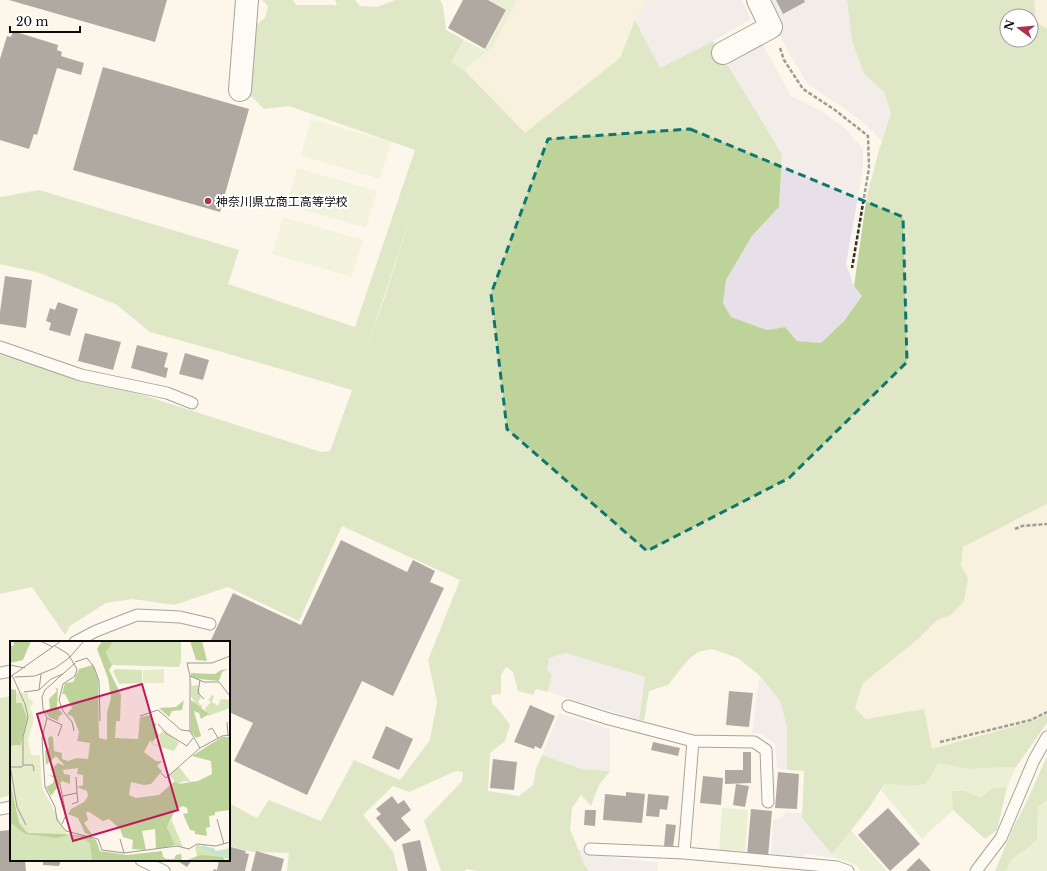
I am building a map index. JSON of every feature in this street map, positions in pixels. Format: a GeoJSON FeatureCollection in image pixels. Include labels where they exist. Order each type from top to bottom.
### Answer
{"type":"FeatureCollection","features":[{"type":"Feature","properties":{"kind":"street"},"geometry":{"type":"LineString","coordinates":[[240,90],[247,0]]}},
{"type":"Feature","properties":{"kind":"street"},"geometry":{"type":"LineString","coordinates":[[723,53],[771,28],[758,0]]}},
{"type":"Feature","properties":{"kind":"lane"},"geometry":{"type":"LineString","coordinates":[[0,347],[81,375],[167,392],[192,403]]}},
{"type":"Feature","properties":{"kind":"lane"},"geometry":{"type":"LineString","coordinates":[[78,641],[96,631],[137,615],[180,617],[210,624]]}},
{"type":"Feature","properties":{"kind":"lane"},"geometry":{"type":"LineString","coordinates":[[0,673],[10,671]]}},
{"type":"Feature","properties":{"kind":"lane"},"geometry":{"type":"LineString","coordinates":[[568,706],[609,719],[693,741],[754,742],[766,750],[768,802]]}},
{"type":"Feature","properties":{"kind":"lane"},"geometry":{"type":"LineString","coordinates":[[976,871],[1001,838],[1034,760],[1047,737]]}},
{"type":"Feature","properties":{"kind":"lane"},"geometry":{"type":"LineString","coordinates":[[684,853],[693,741]]}},
{"type":"Feature","properties":{"kind":"lane"},"geometry":{"type":"LineString","coordinates":[[0,809],[10,807]]}},
{"type":"Feature","properties":{"kind":"lane"},"geometry":{"type":"LineString","coordinates":[[590,848],[684,853],[837,867],[848,871]]}},
{"type":"Feature","properties":{"kind":"lane"},"geometry":{"type":"LineString","coordinates":[[143,861],[164,871]]}},
{"type":"Feature","properties":{"kind":"path"},"geometry":{"type":"LineString","coordinates":[[771,28],[784,60],[803,89],[835,110],[868,136],[869,168],[852,268]]}},
{"type":"Feature","properties":{"kind":"path"},"geometry":{"type":"LineString","coordinates":[[1015,529],[1022,526],[1047,524]]}},
{"type":"Feature","properties":{"kind":"path"},"geometry":{"type":"LineString","coordinates":[[940,742],[1031,720],[1047,712]]}},
{"type":"Feature","properties":{"kind":"highlighted area"},"geometry":{"type":"Polygon","coordinates":[[[690,129],[903,217],[907,362],[789,478],[647,551],[507,429],[491,294],[548,139],[690,129]]]}},
{"type":"Feature","properties":{"kind":"shaded area"},"geometry":{"type":"Polygon","coordinates":[[[517,0],[645,0],[644,5],[635,20],[620,58],[525,134],[464,70],[493,47],[517,0]]]}},
{"type":"Feature","properties":{"kind":"shaded area"},"geometry":{"type":"Polygon","coordinates":[[[645,0],[742,0],[751,19],[713,41],[660,68],[635,20],[644,5],[645,0]]]}},
{"type":"Feature","properties":{"kind":"shaded area"},"geometry":{"type":"Polygon","coordinates":[[[764,0],[847,0],[852,41],[864,74],[884,92],[891,113],[882,141],[866,125],[809,85],[786,48],[764,0]]]}},
{"type":"Feature","properties":{"kind":"shaded area"},"geometry":{"type":"Polygon","coordinates":[[[1033,0],[1047,0],[1047,29],[1039,24],[1039,8],[1034,8],[1033,0]]]}},
{"type":"Feature","properties":{"kind":"shaded area"},"geometry":{"type":"Polygon","coordinates":[[[761,41],[791,96],[823,112],[844,127],[863,149],[863,169],[846,264],[854,286],[862,296],[844,321],[821,343],[797,341],[785,327],[767,330],[731,317],[723,303],[726,280],[752,236],[779,207],[782,154],[726,62],[761,41]]]}},
{"type":"Feature","properties":{"kind":"shaded area"},"geometry":{"type":"Polygon","coordinates":[[[1047,504],[1047,714],[1030,722],[932,749],[924,709],[866,719],[855,709],[863,683],[917,640],[937,620],[951,614],[968,578],[961,565],[963,547],[1047,504]]]}},
{"type":"Feature","properties":{"kind":"shaded area"},"geometry":{"type":"Polygon","coordinates":[[[567,653],[645,677],[639,720],[548,692],[552,674],[547,670],[549,657],[567,653]]]}},
{"type":"Feature","properties":{"kind":"shaded area"},"geometry":{"type":"Polygon","coordinates":[[[760,676],[780,701],[787,727],[787,770],[777,768],[775,744],[762,734],[752,733],[760,676]]]}},
{"type":"Feature","properties":{"kind":"shaded area"},"geometry":{"type":"Polygon","coordinates":[[[559,713],[610,729],[610,771],[582,769],[542,755],[559,713]]]}},
{"type":"Feature","properties":{"kind":"shaded area"},"geometry":{"type":"Polygon","coordinates":[[[785,812],[802,813],[802,818],[838,859],[808,854],[801,857],[771,855],[773,820],[784,817],[785,812]]]}},
{"type":"Feature","properties":{"kind":"shaded area"},"geometry":{"type":"Polygon","coordinates":[[[578,849],[616,858],[658,862],[657,871],[589,871],[585,866],[578,849]]]}},
{"type":"Feature","properties":{"kind":"green space"},"geometry":{"type":"Polygon","coordinates":[[[262,0],[293,0],[296,5],[337,5],[335,0],[355,0],[360,6],[377,7],[395,0],[440,0],[443,6],[446,30],[464,40],[451,62],[464,70],[525,133],[620,58],[635,20],[660,68],[713,41],[782,154],[779,207],[752,236],[726,280],[723,303],[731,317],[767,330],[785,327],[797,341],[821,343],[844,321],[862,296],[854,286],[867,195],[891,113],[884,92],[864,74],[852,41],[847,0],[1034,0],[1035,8],[999,8],[999,48],[1039,48],[1039,24],[1047,29],[1047,504],[963,547],[961,565],[968,578],[964,601],[951,615],[937,620],[917,640],[863,683],[855,708],[866,719],[924,709],[932,749],[1030,722],[1047,714],[1047,723],[1016,767],[967,769],[938,763],[926,784],[911,786],[884,784],[869,808],[832,854],[802,818],[804,771],[787,770],[787,727],[780,701],[760,676],[738,658],[712,649],[698,652],[688,660],[668,685],[649,691],[644,721],[639,720],[645,677],[566,653],[549,658],[547,670],[552,674],[548,692],[536,689],[533,695],[518,691],[513,672],[506,667],[501,675],[501,694],[491,695],[492,703],[510,725],[505,741],[490,753],[488,791],[519,796],[533,785],[536,769],[542,755],[582,769],[610,771],[599,785],[591,806],[581,795],[572,808],[570,829],[585,866],[589,871],[477,871],[466,869],[465,871],[441,871],[424,821],[462,781],[463,772],[456,771],[409,792],[393,786],[363,815],[393,851],[398,871],[287,871],[289,853],[253,852],[230,846],[230,804],[257,818],[269,800],[321,821],[354,760],[400,780],[430,740],[437,702],[428,660],[460,580],[342,526],[299,621],[228,587],[174,605],[133,599],[106,603],[70,626],[65,635],[32,587],[0,594],[0,355],[143,395],[321,452],[330,451],[352,390],[150,332],[117,305],[40,273],[0,264],[0,197],[39,190],[239,250],[228,284],[355,327],[415,150],[289,106],[264,109],[246,91],[251,29],[265,18],[268,6],[262,0]],[[415,204],[365,353],[384,299],[415,204]]]}},
{"type":"Feature","properties":{"kind":"green space"},"geometry":{"type":"Polygon","coordinates":[[[489,0],[517,0],[493,47],[464,70],[451,62],[464,40],[485,51],[507,10],[489,0]]]}},
{"type":"Feature","properties":{"kind":"green space"},"geometry":{"type":"Polygon","coordinates":[[[311,119],[391,142],[380,179],[301,156],[311,119]]]}},
{"type":"Feature","properties":{"kind":"green space"},"geometry":{"type":"Polygon","coordinates":[[[297,168],[377,191],[366,228],[286,205],[297,168]]]}},
{"type":"Feature","properties":{"kind":"green space"},"geometry":{"type":"Polygon","coordinates":[[[283,217],[363,240],[352,277],[272,254],[283,217]]]}},
{"type":"Feature","properties":{"kind":"green space"},"geometry":{"type":"Polygon","coordinates":[[[10,696],[10,795],[0,798],[0,698],[10,696]]]}},
{"type":"Feature","properties":{"kind":"green space"},"geometry":{"type":"Polygon","coordinates":[[[1047,756],[1047,800],[1038,807],[1037,840],[1011,860],[1006,871],[995,871],[1013,828],[1047,756]]]}},
{"type":"Feature","properties":{"kind":"green space"},"geometry":{"type":"Polygon","coordinates":[[[938,763],[967,769],[1016,767],[1007,787],[993,788],[982,797],[964,791],[953,791],[953,810],[922,839],[881,790],[884,784],[911,786],[938,763]]]}},
{"type":"Feature","properties":{"kind":"green space"},"geometry":{"type":"Polygon","coordinates":[[[1047,766],[1047,871],[999,871],[1047,766]]]}},
{"type":"Feature","properties":{"kind":"green space"},"geometry":{"type":"Polygon","coordinates":[[[1007,787],[997,830],[985,839],[953,810],[952,791],[964,791],[981,797],[993,788],[1007,787]]]}},
{"type":"Feature","properties":{"kind":"green space"},"geometry":{"type":"Polygon","coordinates":[[[722,808],[748,810],[745,855],[719,853],[722,808]]]}},
{"type":"Feature","properties":{"kind":"green space"},"geometry":{"type":"Polygon","coordinates":[[[851,830],[887,871],[861,871],[856,865],[838,859],[832,854],[851,830]]]}},
{"type":"Feature","properties":{"kind":"building"},"geometry":{"type":"Polygon","coordinates":[[[9,0],[167,0],[155,42],[9,0]]]}},
{"type":"Feature","properties":{"kind":"building"},"geometry":{"type":"Polygon","coordinates":[[[463,0],[488,0],[506,10],[485,49],[448,28],[463,0]]]}},
{"type":"Feature","properties":{"kind":"building"},"geometry":{"type":"Polygon","coordinates":[[[776,0],[804,0],[805,2],[783,14],[776,0]]]}},
{"type":"Feature","properties":{"kind":"building"},"geometry":{"type":"Polygon","coordinates":[[[13,31],[58,45],[57,50],[62,52],[61,56],[84,63],[81,75],[57,68],[37,135],[34,134],[29,149],[0,140],[0,59],[7,36],[11,37],[13,31]]]}},
{"type":"Feature","properties":{"kind":"building"},"geometry":{"type":"Polygon","coordinates":[[[103,67],[249,109],[220,212],[73,170],[103,67]]]}},
{"type":"Feature","properties":{"kind":"building"},"geometry":{"type":"Polygon","coordinates":[[[5,276],[32,280],[26,328],[0,324],[0,312],[5,276]]]}},
{"type":"Feature","properties":{"kind":"building"},"geometry":{"type":"Polygon","coordinates":[[[58,302],[78,309],[70,336],[49,330],[51,323],[46,321],[50,308],[55,310],[58,302]]]}},
{"type":"Feature","properties":{"kind":"building"},"geometry":{"type":"Polygon","coordinates":[[[85,333],[121,342],[113,370],[78,361],[85,333]]]}},
{"type":"Feature","properties":{"kind":"building"},"geometry":{"type":"Polygon","coordinates":[[[137,345],[168,353],[164,367],[168,368],[166,378],[131,368],[137,345]]]}},
{"type":"Feature","properties":{"kind":"building"},"geometry":{"type":"Polygon","coordinates":[[[185,353],[209,360],[203,380],[179,374],[185,353]]]}},
{"type":"Feature","properties":{"kind":"building"},"geometry":{"type":"Polygon","coordinates":[[[341,540],[407,572],[413,560],[435,571],[430,582],[444,588],[393,696],[362,681],[307,795],[234,761],[253,723],[230,712],[230,641],[210,641],[233,593],[301,625],[341,540]]]}},
{"type":"Feature","properties":{"kind":"building"},"geometry":{"type":"Polygon","coordinates":[[[729,691],[753,693],[749,727],[726,725],[729,691]]]}},
{"type":"Feature","properties":{"kind":"building"},"geometry":{"type":"Polygon","coordinates":[[[530,705],[555,716],[541,749],[535,746],[534,749],[514,742],[530,705]]]}},
{"type":"Feature","properties":{"kind":"building"},"geometry":{"type":"Polygon","coordinates":[[[386,726],[413,739],[399,770],[372,758],[386,726]]]}},
{"type":"Feature","properties":{"kind":"building"},"geometry":{"type":"Polygon","coordinates":[[[653,742],[680,748],[678,756],[651,750],[653,742]]]}},
{"type":"Feature","properties":{"kind":"building"},"geometry":{"type":"Polygon","coordinates":[[[743,752],[751,752],[751,783],[725,784],[725,770],[743,770],[743,752]]]}},
{"type":"Feature","properties":{"kind":"building"},"geometry":{"type":"Polygon","coordinates":[[[493,759],[517,762],[514,790],[490,788],[493,759]]]}},
{"type":"Feature","properties":{"kind":"building"},"geometry":{"type":"Polygon","coordinates":[[[778,772],[799,774],[797,809],[775,808],[778,772]]]}},
{"type":"Feature","properties":{"kind":"building"},"geometry":{"type":"Polygon","coordinates":[[[703,776],[723,778],[721,805],[700,803],[703,776]]]}},
{"type":"Feature","properties":{"kind":"building"},"geometry":{"type":"Polygon","coordinates":[[[736,784],[749,786],[745,807],[733,805],[736,784]]]}},
{"type":"Feature","properties":{"kind":"building"},"geometry":{"type":"Polygon","coordinates":[[[626,792],[645,794],[642,823],[603,820],[605,794],[626,796],[626,792]]]}},
{"type":"Feature","properties":{"kind":"building"},"geometry":{"type":"Polygon","coordinates":[[[648,794],[669,796],[667,810],[660,809],[659,817],[646,816],[648,794]]]}},
{"type":"Feature","properties":{"kind":"building"},"geometry":{"type":"Polygon","coordinates":[[[392,796],[398,804],[404,800],[411,810],[401,818],[411,830],[395,842],[376,818],[381,814],[376,809],[392,796]]]}},
{"type":"Feature","properties":{"kind":"building"},"geometry":{"type":"Polygon","coordinates":[[[888,808],[920,844],[890,871],[858,835],[888,808]]]}},
{"type":"Feature","properties":{"kind":"building"},"geometry":{"type":"Polygon","coordinates":[[[751,809],[772,811],[768,857],[747,855],[751,809]]]}},
{"type":"Feature","properties":{"kind":"building"},"geometry":{"type":"Polygon","coordinates":[[[585,810],[596,810],[595,826],[584,825],[585,810]]]}},
{"type":"Feature","properties":{"kind":"building"},"geometry":{"type":"Polygon","coordinates":[[[666,824],[676,825],[673,847],[664,846],[666,824]]]}},
{"type":"Feature","properties":{"kind":"building"},"geometry":{"type":"Polygon","coordinates":[[[10,830],[10,861],[25,861],[26,871],[0,871],[0,831],[10,830]]]}},
{"type":"Feature","properties":{"kind":"building"},"geometry":{"type":"Polygon","coordinates":[[[420,840],[427,871],[408,871],[402,844],[420,840]]]}},
{"type":"Feature","properties":{"kind":"building"},"geometry":{"type":"Polygon","coordinates":[[[231,847],[246,851],[245,853],[249,854],[245,871],[213,871],[214,869],[217,870],[219,861],[230,861],[231,847]]]}},
{"type":"Feature","properties":{"kind":"building"},"geometry":{"type":"Polygon","coordinates":[[[256,851],[284,859],[281,871],[251,871],[256,851]]]}},
{"type":"Feature","properties":{"kind":"building"},"geometry":{"type":"Polygon","coordinates":[[[919,858],[931,871],[906,871],[919,858]]]}},
{"type":"Feature","properties":{"kind":"building"},"geometry":{"type":"Polygon","coordinates":[[[43,861],[61,861],[59,866],[43,865],[43,861]]]}},
{"type":"Feature","properties":{"kind":"building"},"geometry":{"type":"Polygon","coordinates":[[[178,861],[191,861],[187,867],[178,861]]]}},
{"type":"Feature","properties":{"kind":"place","name":"神奈川県立商工高等学校"},"geometry":{"type":"Point","coordinates":[208,201]}}]}
